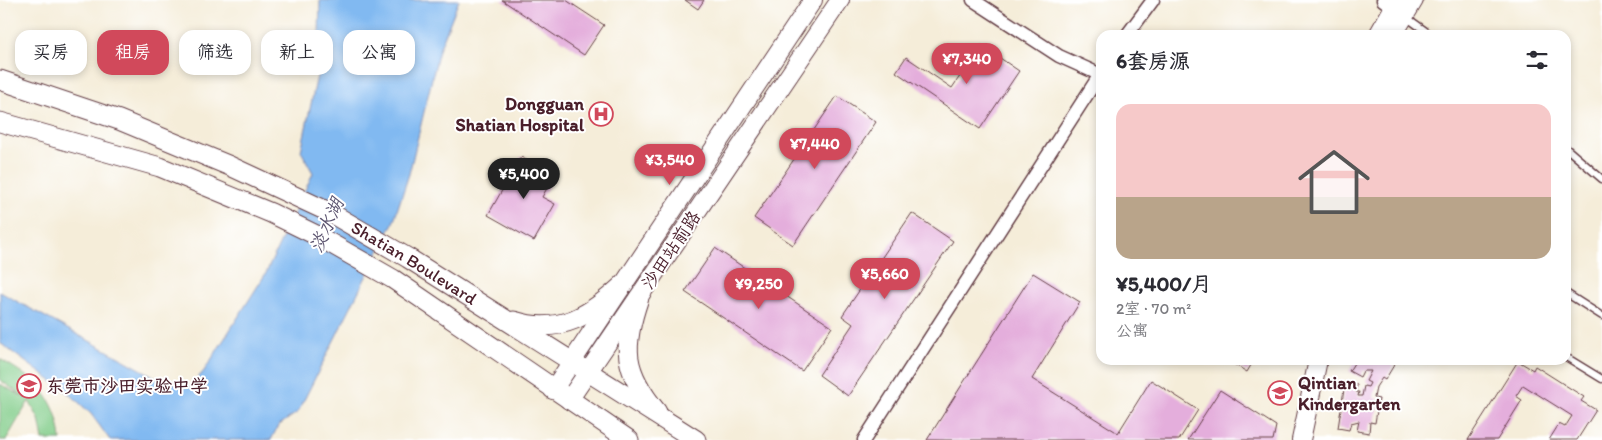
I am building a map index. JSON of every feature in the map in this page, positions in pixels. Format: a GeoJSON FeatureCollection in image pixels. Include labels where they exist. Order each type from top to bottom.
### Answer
{"type":"FeatureCollection","features":[{"type":"Feature","properties":{"kind":"main road","name":"Shatian Boulevard"},"geometry":{"type":"LineString","coordinates":[[0,80],[119,120],[284,190],[329,212],[408,258],[696,440]]}},
{"type":"Feature","properties":{"kind":"main road","name":"Shatian Boulevard"},"geometry":{"type":"LineString","coordinates":[[0,122],[160,167],[271,213],[316,235],[393,279],[629,440]]}},
{"type":"Feature","properties":{"kind":"main road"},"geometry":{"type":"LineString","coordinates":[[500,316],[520,323],[540,325],[562,324],[581,317],[603,303],[624,284]]}},
{"type":"Feature","properties":{"kind":"main road"},"geometry":{"type":"LineString","coordinates":[[638,298],[629,326],[627,356],[632,374],[648,401],[673,426]]}},
{"type":"Feature","properties":{"kind":"street","name":"沙田站前路"},"geometry":{"type":"LineString","coordinates":[[554,390],[813,0]]}},
{"type":"Feature","properties":{"kind":"street","name":"沙田站前路"},"geometry":{"type":"LineString","coordinates":[[569,400],[840,0]]}},
{"type":"Feature","properties":{"kind":"street"},"geometry":{"type":"LineString","coordinates":[[973,0],[1059,56],[1096,72]]}},
{"type":"Feature","properties":{"kind":"street"},"geometry":{"type":"LineString","coordinates":[[1131,30],[1153,0]]}},
{"type":"Feature","properties":{"kind":"street"},"geometry":{"type":"LineString","coordinates":[[1381,30],[1395,6],[1414,0]]}},
{"type":"Feature","properties":{"kind":"street"},"geometry":{"type":"LineString","coordinates":[[1393,30],[1395,6]]}},
{"type":"Feature","properties":{"kind":"street"},"geometry":{"type":"LineString","coordinates":[[864,440],[1096,82]]}},
{"type":"Feature","properties":{"kind":"street"},"geometry":{"type":"LineString","coordinates":[[1301,440],[1317,365]]}},
{"type":"Feature","properties":{"kind":"street"},"geometry":{"type":"LineString","coordinates":[[1309,440],[1325,365]]}},
{"type":"Feature","properties":{"kind":"lane"},"geometry":{"type":"LineString","coordinates":[[1395,6],[1426,30]]}},
{"type":"Feature","properties":{"kind":"lane"},"geometry":{"type":"LineString","coordinates":[[1571,152],[1602,179]]}},
{"type":"Feature","properties":{"kind":"lane"},"geometry":{"type":"LineString","coordinates":[[1571,296],[1602,316]]}},
{"type":"Feature","properties":{"kind":"lane"},"geometry":{"type":"LineString","coordinates":[[1571,360],[1602,379]]}},
{"type":"Feature","properties":{"kind":"green space"},"geometry":{"type":"Polygon","coordinates":[[[0,359],[24,374],[42,391],[55,412],[61,440],[43,440],[39,419],[29,401],[6,440],[0,440],[0,384],[27,399],[0,380],[0,359]]]}},
{"type":"Feature","properties":{"kind":"water","name":"淡水湖"},"geometry":{"type":"Polygon","coordinates":[[[320,0],[459,0],[439,50],[409,174],[393,223],[298,412],[278,426],[271,440],[110,440],[91,414],[72,396],[0,343],[0,292],[157,378],[189,388],[204,371],[266,273],[313,173],[301,151],[317,75],[333,75],[333,30],[319,30],[320,0]]]}},
{"type":"Feature","properties":{"kind":"building"},"geometry":{"type":"Polygon","coordinates":[[[502,0],[566,0],[604,25],[584,55],[502,0]]]}},
{"type":"Feature","properties":{"kind":"building"},"geometry":{"type":"Polygon","coordinates":[[[685,0],[704,0],[698,9],[685,0]]]}},
{"type":"Feature","properties":{"kind":"building"},"geometry":{"type":"Polygon","coordinates":[[[981,45],[1019,71],[980,129],[896,72],[906,57],[952,88],[981,45]]]}},
{"type":"Feature","properties":{"kind":"building"},"geometry":{"type":"Polygon","coordinates":[[[837,96],[876,122],[793,245],[754,218],[837,96]]]}},
{"type":"Feature","properties":{"kind":"building"},"geometry":{"type":"Polygon","coordinates":[[[521,157],[554,176],[542,197],[555,204],[534,241],[488,215],[521,157]]]}},
{"type":"Feature","properties":{"kind":"building"},"geometry":{"type":"Polygon","coordinates":[[[912,213],[953,241],[848,396],[819,375],[853,324],[842,316],[912,213]]]}},
{"type":"Feature","properties":{"kind":"building"},"geometry":{"type":"Polygon","coordinates":[[[715,248],[832,327],[802,371],[685,292],[715,248]]]}},
{"type":"Feature","properties":{"kind":"building"},"geometry":{"type":"Polygon","coordinates":[[[1033,273],[1080,302],[1032,379],[1118,433],[1151,380],[1198,410],[1179,440],[927,440],[1033,273]]]}},
{"type":"Feature","properties":{"kind":"building"},"geometry":{"type":"Polygon","coordinates":[[[1235,365],[1251,365],[1247,372],[1235,365]]]}},
{"type":"Feature","properties":{"kind":"building"},"geometry":{"type":"Polygon","coordinates":[[[1353,365],[1394,365],[1385,380],[1382,378],[1376,387],[1374,398],[1379,399],[1375,423],[1370,422],[1369,433],[1357,431],[1359,421],[1351,423],[1349,430],[1338,428],[1345,383],[1357,385],[1356,392],[1359,392],[1358,396],[1362,396],[1364,386],[1368,387],[1370,383],[1366,381],[1371,371],[1363,371],[1360,377],[1349,371],[1353,365]]]}},
{"type":"Feature","properties":{"kind":"building"},"geometry":{"type":"Polygon","coordinates":[[[1515,365],[1525,365],[1533,370],[1535,366],[1584,397],[1581,401],[1596,410],[1577,440],[1549,440],[1559,424],[1565,427],[1572,416],[1523,385],[1516,396],[1522,400],[1497,440],[1468,440],[1515,365]]]}},
{"type":"Feature","properties":{"kind":"building"},"geometry":{"type":"Polygon","coordinates":[[[1220,390],[1276,426],[1273,440],[1188,440],[1220,390]]]}},
{"type":"Feature","properties":{"kind":"place","name":"Dongguan Shatian Hospital"},"geometry":{"type":"Point","coordinates":[601,114]}},
{"type":"Feature","properties":{"kind":"place","name":"东莞市沙田实验中学"},"geometry":{"type":"Point","coordinates":[29,386]}},
{"type":"Feature","properties":{"kind":"place","name":"Qintian Kindergarten"},"geometry":{"type":"Point","coordinates":[1280,393]}}]}
